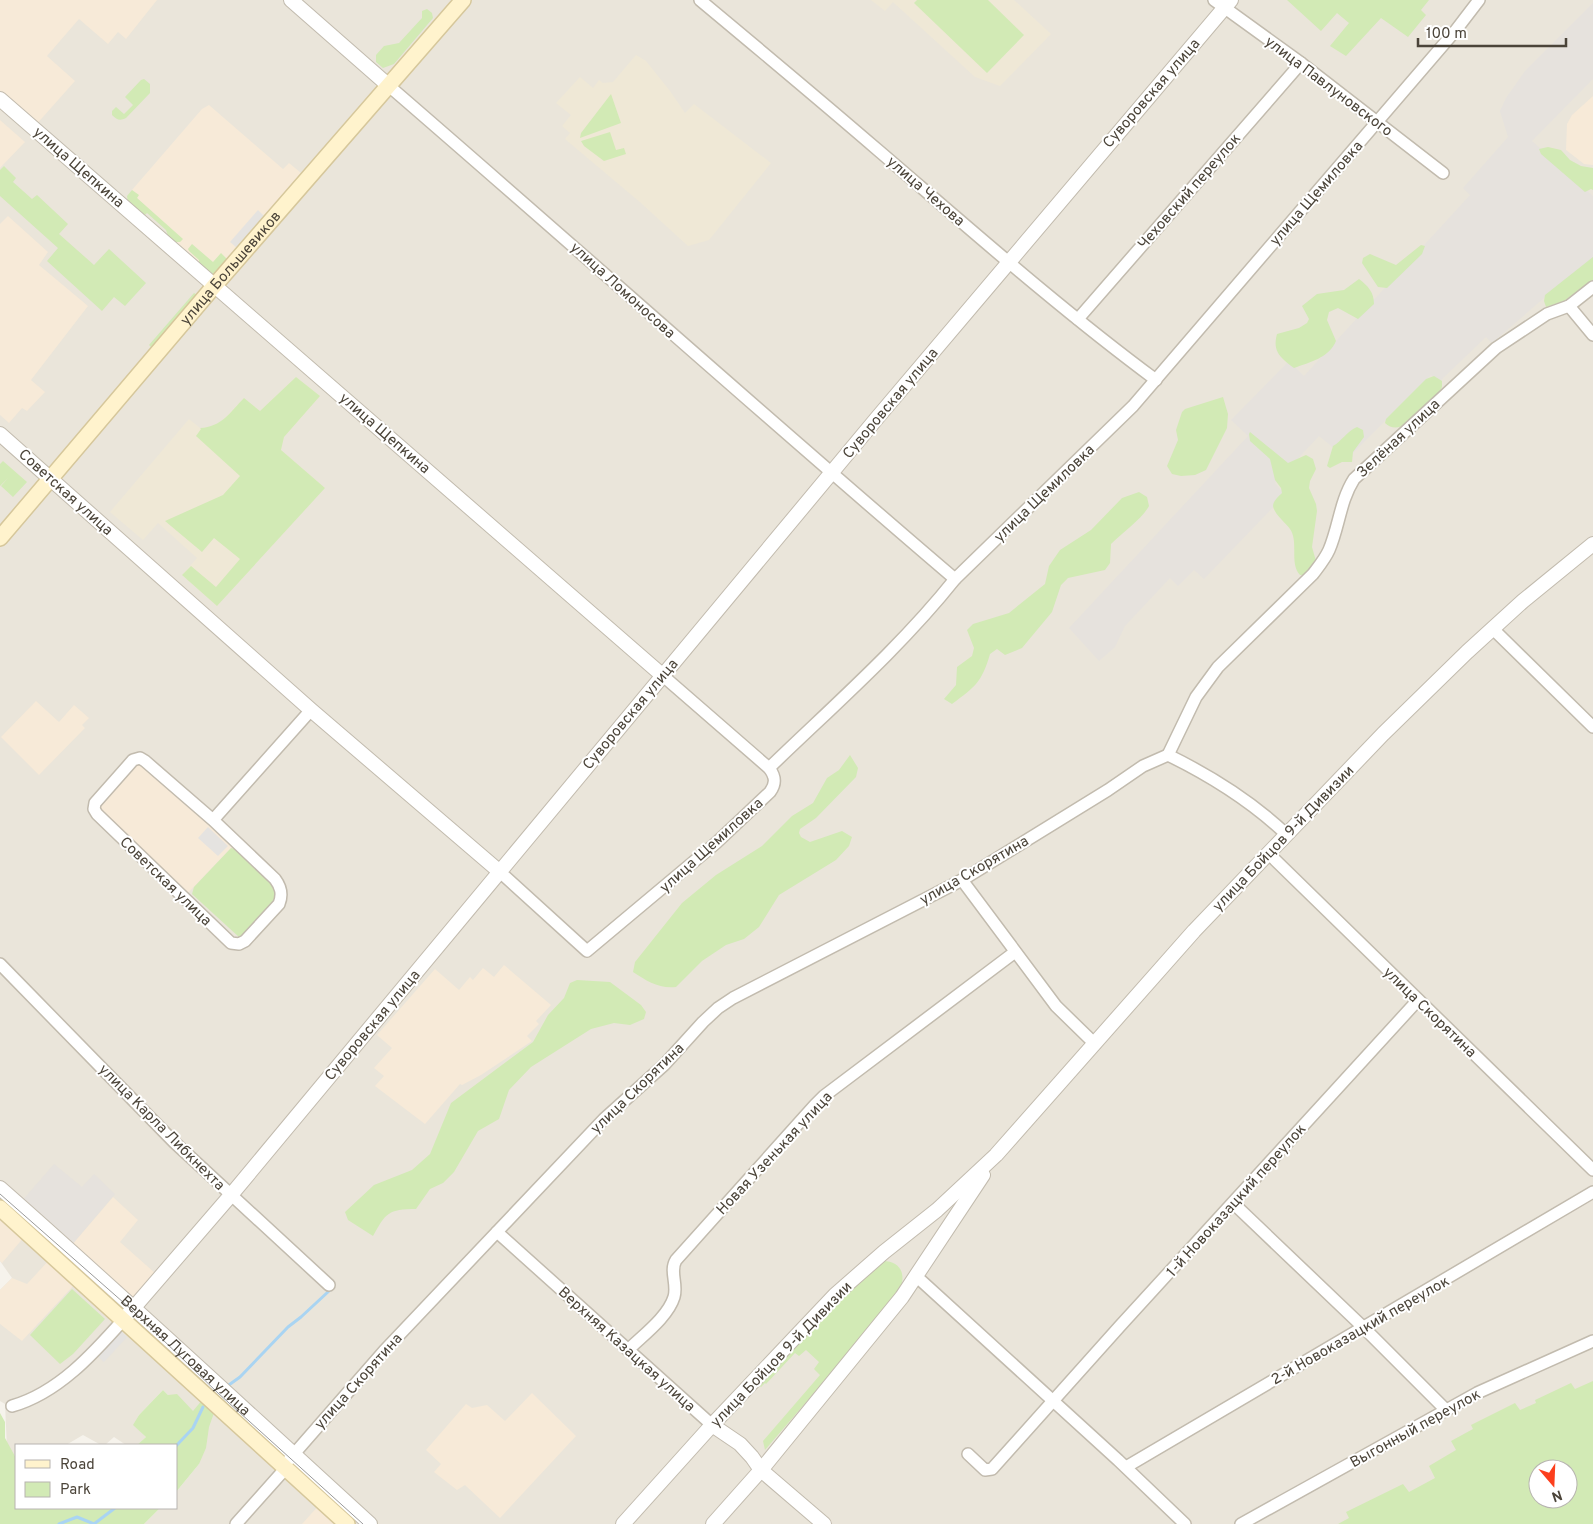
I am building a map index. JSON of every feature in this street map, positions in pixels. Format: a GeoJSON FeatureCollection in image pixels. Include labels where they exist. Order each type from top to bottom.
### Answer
{"type":"FeatureCollection","features":[{"type":"Feature","properties":{"kind":"main road","name":"улица Большевиков"},"geometry":{"type":"LineString","coordinates":[[0,538],[215,285],[463,0]]}},
{"type":"Feature","properties":{"kind":"main road","name":"Верхняя Луговая улица"},"geometry":{"type":"LineString","coordinates":[[0,1208],[347,1524]]}},
{"type":"Feature","properties":{"kind":"street","name":"улица Ломоносова"},"geometry":{"type":"LineString","coordinates":[[291,0],[831,474],[955,580]]}},
{"type":"Feature","properties":{"kind":"street","name":"улица Чехова"},"geometry":{"type":"LineString","coordinates":[[700,0],[1008,262],[1116,351],[1156,380]]}},
{"type":"Feature","properties":{"kind":"street","name":"улица Щемиловка"},"geometry":{"type":"LineString","coordinates":[[587,951],[716,843],[770,792],[775,783],[775,778],[769,768],[890,651],[938,602],[955,580],[1133,406],[1456,30],[1479,0]]}},
{"type":"Feature","properties":{"kind":"street","name":"Суворовская улица"},"geometry":{"type":"LineString","coordinates":[[12,1406],[28,1402],[46,1392],[71,1373],[135,1307],[231,1195],[1223,3]]}},
{"type":"Feature","properties":{"kind":"street","name":"улица Павлуновского"},"geometry":{"type":"LineString","coordinates":[[1223,3],[1443,173]]}},
{"type":"Feature","properties":{"kind":"street","name":"Чеховский переулок"},"geometry":{"type":"LineString","coordinates":[[1078,319],[1300,63]]}},
{"type":"Feature","properties":{"kind":"street","name":"улица Щепкина"},"geometry":{"type":"LineString","coordinates":[[0,99],[769,768]]}},
{"type":"Feature","properties":{"kind":"street","name":"Зелёная улица"},"geometry":{"type":"LineString","coordinates":[[1168,755],[1196,698],[1218,666],[1313,574],[1322,562],[1335,533],[1346,491],[1354,479],[1496,348],[1547,314],[1569,306],[1593,287]]}},
{"type":"Feature","properties":{"kind":"street"},"geometry":{"type":"LineString","coordinates":[[1569,306],[1593,336]]}},
{"type":"Feature","properties":{"kind":"street","name":"Советская улица"},"geometry":{"type":"LineString","coordinates":[[0,434],[311,710],[500,872],[587,951]]}},
{"type":"Feature","properties":{"kind":"street","name":"улица Бойцов 9-й Дивизии"},"geometry":{"type":"LineString","coordinates":[[623,1524],[712,1425],[835,1295],[884,1252],[937,1210],[996,1156],[1194,931],[1383,734],[1493,629],[1593,544]]}},
{"type":"Feature","properties":{"kind":"street"},"geometry":{"type":"LineString","coordinates":[[1493,629],[1593,726]]}},
{"type":"Feature","properties":{"kind":"street"},"geometry":{"type":"LineString","coordinates":[[212,820],[311,710]]}},
{"type":"Feature","properties":{"kind":"street"},"geometry":{"type":"LineString","coordinates":[[1168,755],[1224,786],[1267,816],[1286,834]]}},
{"type":"Feature","properties":{"kind":"street","name":"улица Скорятина"},"geometry":{"type":"LineString","coordinates":[[236,1524],[285,1469],[287,1462],[293,1454],[366,1370],[604,1119],[664,1065],[692,1033],[718,1008],[733,998],[962,880],[1108,790],[1143,766],[1168,755]]}},
{"type":"Feature","properties":{"kind":"street","name":"Советская улица"},"geometry":{"type":"LineString","coordinates":[[140,758],[212,820],[275,878],[281,890],[279,904],[245,941],[238,944],[231,943],[94,809],[95,804],[113,782],[133,760],[140,758]]}},
{"type":"Feature","properties":{"kind":"street","name":"улица Скорятина"},"geometry":{"type":"LineString","coordinates":[[1268,853],[1593,1170]]}},
{"type":"Feature","properties":{"kind":"street"},"geometry":{"type":"LineString","coordinates":[[962,880],[1056,1006],[1095,1044]]}},
{"type":"Feature","properties":{"kind":"street","name":"Новая Узенькая улица"},"geometry":{"type":"LineString","coordinates":[[628,1350],[669,1308],[676,1290],[672,1269],[676,1260],[815,1105],[824,1096],[1015,952]]}},
{"type":"Feature","properties":{"kind":"street","name":"улица Карла Либкнехта"},"geometry":{"type":"LineString","coordinates":[[0,964],[174,1142],[329,1285]]}},
{"type":"Feature","properties":{"kind":"street","name":"1-й Новоказацкий переулок"},"geometry":{"type":"LineString","coordinates":[[968,1454],[986,1470],[992,1469],[1418,1000]]}},
{"type":"Feature","properties":{"kind":"street","name":"улица Бойцов 9-й Дивизии"},"geometry":{"type":"LineString","coordinates":[[713,1524],[761,1470],[902,1296],[996,1156]]}},
{"type":"Feature","properties":{"kind":"street","name":"Верхняя Луговая улица"},"geometry":{"type":"LineString","coordinates":[[0,1188],[135,1307],[370,1524]]}},
{"type":"Feature","properties":{"kind":"street","name":"2-й Новоказацкий переулок"},"geometry":{"type":"LineString","coordinates":[[1126,1467],[1593,1192]]}},
{"type":"Feature","properties":{"kind":"street"},"geometry":{"type":"LineString","coordinates":[[1233,1203],[1364,1328],[1446,1410]]}},
{"type":"Feature","properties":{"kind":"street","name":"Верхняя Казацкая улица"},"geometry":{"type":"LineString","coordinates":[[497,1232],[712,1425],[740,1444],[761,1470],[824,1524]]}},
{"type":"Feature","properties":{"kind":"street"},"geometry":{"type":"LineString","coordinates":[[916,1276],[1126,1467],[1185,1524]]}},
{"type":"Feature","properties":{"kind":"street","name":"Выгонный переулок"},"geometry":{"type":"LineString","coordinates":[[1241,1524],[1477,1393],[1593,1341]]}},
{"type":"Feature","properties":{"kind":"shaded area"},"geometry":{"type":"Polygon","coordinates":[[[0,0],[1593,0],[1593,1524],[144,1524],[159,1509],[178,1509],[178,1490],[199,1464],[168,1395],[163,1390],[139,1415],[134,1425],[146,1437],[138,1444],[124,1444],[114,1437],[106,1444],[99,1444],[83,1435],[68,1444],[15,1444],[15,1456],[7,1448],[5,1404],[0,1401],[0,1290],[12,1278],[0,1261],[0,0]]]}},
{"type":"Feature","properties":{"kind":"shaded area"},"geometry":{"type":"Polygon","coordinates":[[[0,0],[157,0],[126,39],[118,32],[108,44],[79,19],[47,56],[75,81],[35,126],[0,94],[0,0]]]}},
{"type":"Feature","properties":{"kind":"shaded area"},"geometry":{"type":"Polygon","coordinates":[[[871,0],[1014,0],[1051,34],[1000,86],[975,77],[893,2],[885,11],[871,0]]]}},
{"type":"Feature","properties":{"kind":"shaded area"},"geometry":{"type":"Polygon","coordinates":[[[1593,3],[1593,79],[1532,141],[1593,196],[1593,259],[1558,286],[1492,343],[1486,337],[1439,382],[1431,375],[1347,459],[1319,436],[1275,483],[1285,495],[1204,579],[1194,570],[1178,586],[1170,578],[1125,626],[1115,647],[1099,661],[1069,628],[1248,436],[1231,420],[1289,361],[1304,376],[1470,195],[1463,188],[1508,137],[1500,111],[1506,98],[1525,71],[1593,3]]]}},
{"type":"Feature","properties":{"kind":"shaded area"},"geometry":{"type":"Polygon","coordinates":[[[636,55],[646,61],[685,113],[694,104],[771,163],[709,240],[688,246],[641,203],[565,139],[570,133],[562,126],[571,115],[556,103],[580,77],[593,88],[599,80],[603,83],[613,82],[636,55]]]}},
{"type":"Feature","properties":{"kind":"shaded area"},"geometry":{"type":"Polygon","coordinates":[[[1593,96],[1593,165],[1584,164],[1566,150],[1567,124],[1572,115],[1593,96]]]}},
{"type":"Feature","properties":{"kind":"shaded area"},"geometry":{"type":"Polygon","coordinates":[[[209,105],[283,169],[289,163],[301,173],[215,273],[212,274],[173,242],[180,242],[137,198],[132,190],[202,109],[209,105]]]}},
{"type":"Feature","properties":{"kind":"shaded area"},"geometry":{"type":"Polygon","coordinates":[[[0,120],[25,142],[0,168],[0,120]]]}},
{"type":"Feature","properties":{"kind":"shaded area"},"geometry":{"type":"Polygon","coordinates":[[[258,210],[264,216],[237,248],[230,242],[258,210]]]}},
{"type":"Feature","properties":{"kind":"shaded area"},"geometry":{"type":"Polygon","coordinates":[[[8,216],[48,252],[39,265],[88,306],[31,380],[45,392],[27,411],[22,408],[9,423],[0,415],[0,224],[8,216]]]}},
{"type":"Feature","properties":{"kind":"shaded area"},"geometry":{"type":"Polygon","coordinates":[[[296,377],[320,396],[284,437],[281,450],[325,488],[217,606],[182,575],[197,558],[158,523],[143,540],[110,512],[189,419],[200,428],[219,424],[244,398],[260,411],[296,377]]]}},
{"type":"Feature","properties":{"kind":"shaded area"},"geometry":{"type":"Polygon","coordinates":[[[36,701],[59,722],[74,705],[89,718],[82,725],[85,728],[39,775],[1,737],[36,701]]]}},
{"type":"Feature","properties":{"kind":"shaded area"},"geometry":{"type":"Polygon","coordinates":[[[139,761],[234,845],[188,893],[96,810],[139,761]]]}},
{"type":"Feature","properties":{"kind":"shaded area"},"geometry":{"type":"Polygon","coordinates":[[[208,827],[228,846],[218,856],[198,838],[208,827]]]}},
{"type":"Feature","properties":{"kind":"shaded area"},"geometry":{"type":"Polygon","coordinates":[[[504,965],[551,1005],[536,1021],[539,1024],[527,1036],[532,1041],[481,1075],[462,1085],[460,1084],[425,1124],[375,1086],[384,1076],[374,1068],[392,1048],[377,1035],[435,969],[459,990],[470,977],[473,980],[483,968],[494,977],[504,965]]]}},
{"type":"Feature","properties":{"kind":"shaded area"},"geometry":{"type":"Polygon","coordinates":[[[54,1164],[82,1187],[94,1174],[115,1194],[70,1247],[21,1202],[54,1164]]]}},
{"type":"Feature","properties":{"kind":"shaded area"},"geometry":{"type":"Polygon","coordinates":[[[113,1197],[138,1220],[120,1242],[155,1273],[133,1299],[70,1247],[113,1197]]]}},
{"type":"Feature","properties":{"kind":"shaded area"},"geometry":{"type":"Polygon","coordinates":[[[0,1214],[25,1236],[2,1263],[0,1261],[0,1214]]]}},
{"type":"Feature","properties":{"kind":"shaded area"},"geometry":{"type":"Polygon","coordinates":[[[50,1259],[76,1283],[22,1341],[0,1324],[0,1290],[12,1278],[27,1284],[50,1259]]]}},
{"type":"Feature","properties":{"kind":"shaded area"},"geometry":{"type":"Polygon","coordinates":[[[119,1329],[127,1337],[104,1362],[95,1354],[119,1329]]]}},
{"type":"Feature","properties":{"kind":"shaded area"},"geometry":{"type":"Polygon","coordinates":[[[532,1393],[576,1436],[500,1518],[465,1485],[457,1490],[434,1472],[441,1464],[426,1450],[466,1404],[472,1408],[487,1405],[505,1421],[532,1393]]]}},
{"type":"Feature","properties":{"kind":"shaded area"},"geometry":{"type":"Polygon","coordinates":[[[320,1504],[340,1524],[302,1524],[320,1504]]]}},
{"type":"Feature","properties":{"kind":"green space"},"geometry":{"type":"Polygon","coordinates":[[[917,0],[988,0],[1024,35],[987,73],[914,3],[917,0]]]}},
{"type":"Feature","properties":{"kind":"green space"},"geometry":{"type":"Polygon","coordinates":[[[1287,0],[1429,0],[1421,10],[1426,15],[1408,37],[1381,18],[1346,56],[1330,46],[1349,23],[1337,13],[1321,31],[1287,0]]]}},
{"type":"Feature","properties":{"kind":"green space"},"geometry":{"type":"Polygon","coordinates":[[[427,9],[432,13],[433,18],[394,64],[383,68],[376,62],[376,55],[384,46],[399,43],[422,18],[422,11],[427,9]]]}},
{"type":"Feature","properties":{"kind":"green space"},"geometry":{"type":"Polygon","coordinates":[[[144,79],[150,84],[150,93],[126,118],[120,120],[115,118],[112,115],[112,111],[116,107],[124,114],[133,105],[125,97],[144,79]]]}},
{"type":"Feature","properties":{"kind":"green space"},"geometry":{"type":"Polygon","coordinates":[[[611,94],[621,123],[580,138],[581,133],[611,94]]]}},
{"type":"Feature","properties":{"kind":"green space"},"geometry":{"type":"Polygon","coordinates":[[[610,132],[616,150],[624,148],[626,154],[604,161],[584,146],[581,141],[610,132]]]}},
{"type":"Feature","properties":{"kind":"green space"},"geometry":{"type":"Polygon","coordinates":[[[1548,147],[1561,150],[1570,160],[1581,166],[1593,168],[1593,190],[1585,192],[1541,154],[1539,149],[1548,147]]]}},
{"type":"Feature","properties":{"kind":"green space"},"geometry":{"type":"Polygon","coordinates":[[[4,166],[16,178],[13,182],[32,199],[37,195],[68,224],[59,234],[94,265],[109,249],[146,283],[125,306],[114,297],[102,311],[47,261],[58,248],[0,196],[0,170],[4,166]]]}},
{"type":"Feature","properties":{"kind":"green space"},"geometry":{"type":"Polygon","coordinates":[[[132,190],[139,195],[137,198],[183,239],[180,242],[173,242],[169,239],[166,230],[147,213],[143,217],[128,203],[127,196],[132,190]]]}},
{"type":"Feature","properties":{"kind":"green space"},"geometry":{"type":"Polygon","coordinates":[[[192,244],[213,262],[221,253],[227,259],[212,274],[199,264],[199,260],[189,251],[188,249],[192,244]]]}},
{"type":"Feature","properties":{"kind":"green space"},"geometry":{"type":"Polygon","coordinates":[[[1421,245],[1425,246],[1422,254],[1387,288],[1378,287],[1362,263],[1363,258],[1370,254],[1396,265],[1421,245]]]}},
{"type":"Feature","properties":{"kind":"green space"},"geometry":{"type":"Polygon","coordinates":[[[1593,257],[1593,280],[1564,301],[1546,307],[1545,295],[1593,257]]]}},
{"type":"Feature","properties":{"kind":"green space"},"geometry":{"type":"Polygon","coordinates":[[[1359,279],[1370,290],[1374,304],[1358,319],[1338,308],[1329,312],[1327,320],[1336,341],[1329,352],[1318,359],[1294,368],[1285,361],[1277,350],[1277,334],[1299,328],[1307,323],[1309,319],[1302,306],[1317,294],[1344,290],[1359,279]]]}},
{"type":"Feature","properties":{"kind":"green space"},"geometry":{"type":"Polygon","coordinates":[[[194,293],[197,295],[152,348],[149,345],[194,293]]]}},
{"type":"Feature","properties":{"kind":"green space"},"geometry":{"type":"Polygon","coordinates":[[[1434,376],[1442,381],[1442,387],[1439,393],[1414,419],[1399,427],[1392,427],[1385,423],[1386,419],[1426,379],[1434,376]]]}},
{"type":"Feature","properties":{"kind":"green space"},"geometry":{"type":"Polygon","coordinates":[[[296,377],[320,396],[284,437],[281,450],[325,488],[217,606],[182,575],[191,566],[216,587],[240,559],[214,538],[202,552],[165,521],[223,495],[240,476],[196,436],[200,428],[220,422],[244,398],[260,411],[296,377]]]}},
{"type":"Feature","properties":{"kind":"green space"},"geometry":{"type":"Polygon","coordinates":[[[1223,397],[1228,414],[1227,428],[1206,470],[1195,475],[1181,476],[1172,474],[1167,466],[1178,440],[1176,430],[1182,412],[1185,409],[1223,397]]]}},
{"type":"Feature","properties":{"kind":"green space"},"geometry":{"type":"Polygon","coordinates":[[[1357,427],[1363,430],[1364,437],[1353,452],[1352,462],[1342,462],[1330,468],[1327,466],[1333,446],[1357,427]]]}},
{"type":"Feature","properties":{"kind":"green space"},"geometry":{"type":"Polygon","coordinates":[[[1250,432],[1288,463],[1306,455],[1313,459],[1316,469],[1309,488],[1317,511],[1312,547],[1316,561],[1307,575],[1300,575],[1297,570],[1294,559],[1293,534],[1273,506],[1276,499],[1282,493],[1275,480],[1270,459],[1250,441],[1250,432]]]}},
{"type":"Feature","properties":{"kind":"green space"},"geometry":{"type":"Polygon","coordinates":[[[3,461],[27,482],[13,497],[1,486],[8,478],[0,486],[0,464],[3,461]]]}},
{"type":"Feature","properties":{"kind":"green space"},"geometry":{"type":"Polygon","coordinates":[[[1139,492],[1147,497],[1149,506],[1137,521],[1111,544],[1110,563],[1105,570],[1068,578],[1061,585],[1052,612],[1022,648],[1005,655],[997,649],[990,654],[981,678],[967,693],[952,704],[944,699],[956,685],[957,667],[972,656],[974,648],[967,630],[973,624],[1009,613],[1045,584],[1049,566],[1060,550],[1091,530],[1122,498],[1139,492]]]}},
{"type":"Feature","properties":{"kind":"green space"},"geometry":{"type":"Polygon","coordinates":[[[850,755],[858,768],[856,777],[816,818],[800,829],[799,833],[801,837],[810,842],[842,831],[852,837],[849,846],[836,860],[779,895],[759,927],[744,939],[726,945],[702,961],[676,987],[659,986],[633,972],[635,962],[682,903],[716,875],[762,846],[792,816],[813,803],[827,778],[839,770],[850,755]]]}},
{"type":"Feature","properties":{"kind":"green space"},"geometry":{"type":"Polygon","coordinates":[[[231,848],[238,850],[275,886],[276,900],[240,938],[192,894],[194,887],[231,848]]]}},
{"type":"Feature","properties":{"kind":"green space"},"geometry":{"type":"Polygon","coordinates":[[[577,980],[610,982],[641,1005],[646,1012],[644,1019],[630,1025],[614,1023],[591,1029],[531,1067],[509,1090],[499,1119],[478,1131],[454,1172],[443,1183],[430,1189],[416,1209],[399,1210],[389,1214],[381,1222],[373,1236],[348,1220],[345,1212],[374,1185],[412,1170],[430,1154],[451,1103],[533,1042],[548,1015],[564,998],[570,983],[577,980]]]}},
{"type":"Feature","properties":{"kind":"green space"},"geometry":{"type":"Polygon","coordinates":[[[881,1261],[892,1262],[899,1268],[902,1276],[901,1287],[765,1450],[763,1441],[820,1375],[814,1369],[819,1362],[806,1350],[799,1356],[795,1353],[766,1384],[761,1387],[758,1385],[730,1416],[728,1415],[838,1299],[881,1261]]]}},
{"type":"Feature","properties":{"kind":"green space"},"geometry":{"type":"Polygon","coordinates":[[[72,1289],[105,1319],[73,1354],[60,1364],[30,1335],[72,1289]]]}},
{"type":"Feature","properties":{"kind":"green space"},"geometry":{"type":"Polygon","coordinates":[[[1593,1381],[1593,1524],[1338,1524],[1349,1518],[1346,1512],[1403,1484],[1409,1492],[1435,1478],[1429,1466],[1456,1450],[1451,1441],[1473,1429],[1471,1425],[1515,1403],[1520,1410],[1536,1403],[1535,1400],[1571,1383],[1575,1389],[1593,1381]]]}},
{"type":"Feature","properties":{"kind":"green space"},"geometry":{"type":"Polygon","coordinates":[[[163,1390],[168,1395],[177,1394],[193,1411],[203,1399],[215,1410],[209,1427],[206,1448],[199,1464],[178,1490],[178,1444],[138,1444],[146,1437],[133,1425],[139,1415],[163,1390]]]}},
{"type":"Feature","properties":{"kind":"green space"},"geometry":{"type":"Polygon","coordinates":[[[0,1413],[5,1422],[5,1438],[15,1456],[15,1509],[159,1509],[144,1524],[0,1524],[0,1413]]]}},
{"type":"Feature","properties":{"kind":"waterway"},"geometry":{"type":"LineString","coordinates":[[226,1387],[240,1377],[288,1327],[329,1291]]}},
{"type":"Feature","properties":{"kind":"waterway"},"geometry":{"type":"LineString","coordinates":[[178,1444],[193,1428],[203,1407]]}},
{"type":"Feature","properties":{"kind":"waterway"},"geometry":{"type":"LineString","coordinates":[[59,1524],[77,1517],[94,1524],[114,1509]]}},
{"type":"Feature","properties":{"kind":"tram line"},"geometry":{"type":"LineString","coordinates":[[0,1194],[132,1310],[218,1393],[363,1524]]}}]}
